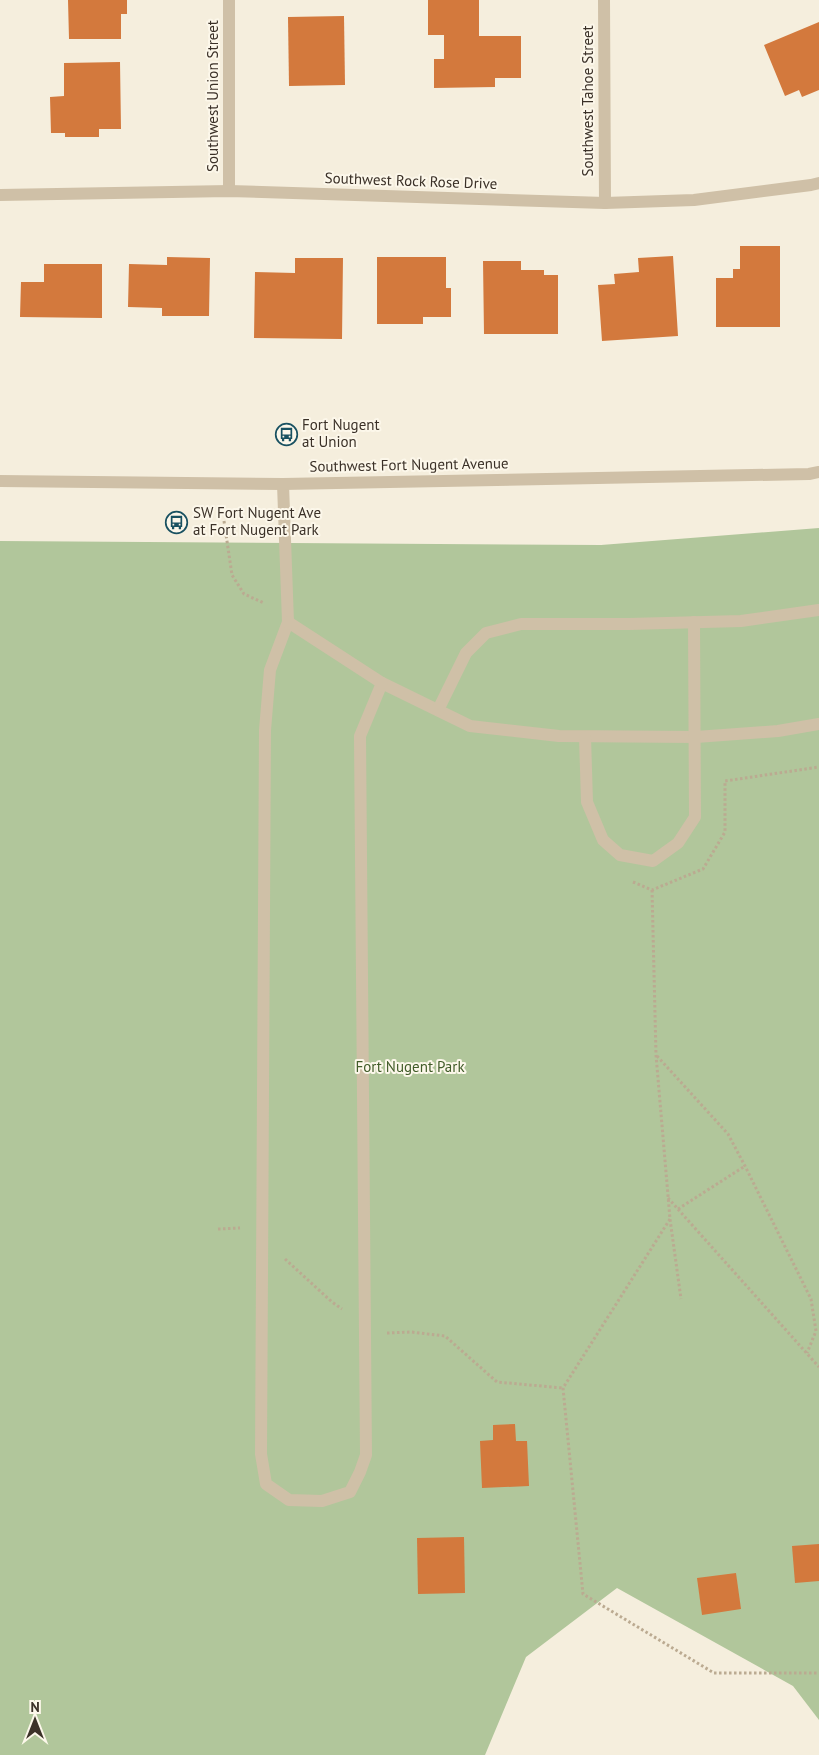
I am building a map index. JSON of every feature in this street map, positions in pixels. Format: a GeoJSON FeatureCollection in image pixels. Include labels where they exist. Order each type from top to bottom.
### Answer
{"type":"FeatureCollection","features":[{"type":"Feature","properties":{"kind":"street","name":"Southwest Union Street"},"geometry":{"type":"LineString","coordinates":[[229,0],[229,191]]}},
{"type":"Feature","properties":{"kind":"street","name":"Southwest Tahoe Street"},"geometry":{"type":"LineString","coordinates":[[604,0],[605,203]]}},
{"type":"Feature","properties":{"kind":"street","name":"Southwest Rock Rose Drive"},"geometry":{"type":"LineString","coordinates":[[0,195],[229,191],[605,203],[694,200],[811,185],[819,182]]}},
{"type":"Feature","properties":{"kind":"street","name":"Southwest Fort Nugent Avenue"},"geometry":{"type":"LineString","coordinates":[[0,481],[283,484],[809,474],[819,472]]}},
{"type":"Feature","properties":{"kind":"street"},"geometry":{"type":"LineString","coordinates":[[283,484],[288,622],[270,670],[265,730],[261,1454],[266,1484],[289,1500],[322,1500],[350,1492],[366,1455],[360,736],[382,683]]}},
{"type":"Feature","properties":{"kind":"street"},"geometry":{"type":"LineString","coordinates":[[438,710],[466,653],[486,633],[521,624],[629,624],[741,620],[819,610]]}},
{"type":"Feature","properties":{"kind":"street"},"geometry":{"type":"LineString","coordinates":[[288,622],[382,683],[470,726],[559,736],[696,737],[778,731],[819,724]]}},
{"type":"Feature","properties":{"kind":"street"},"geometry":{"type":"LineString","coordinates":[[585,737],[587,802],[602,840],[620,855],[653,861],[678,843],[695,817],[694,622]]}},
{"type":"Feature","properties":{"kind":"path"},"geometry":{"type":"LineString","coordinates":[[224,521],[232,575],[244,594],[262,602],[288,622]]}},
{"type":"Feature","properties":{"kind":"path"},"geometry":{"type":"LineString","coordinates":[[652,890],[656,1055],[670,1219],[681,1299]]}},
{"type":"Feature","properties":{"kind":"path"},"geometry":{"type":"LineString","coordinates":[[656,1055],[728,1134],[745,1166],[811,1299],[816,1331],[807,1354]]}},
{"type":"Feature","properties":{"kind":"path"},"geometry":{"type":"LineString","coordinates":[[678,1209],[745,1166]]}},
{"type":"Feature","properties":{"kind":"path"},"geometry":{"type":"LineString","coordinates":[[668,1198],[819,1367]]}},
{"type":"Feature","properties":{"kind":"path"},"geometry":{"type":"LineString","coordinates":[[670,1219],[563,1388],[583,1594],[714,1673],[819,1674]]}},
{"type":"Feature","properties":{"kind":"green space","name":"Fort Nugent Park"},"geometry":{"type":"Polygon","coordinates":[[[819,528],[819,1720],[793,1686],[617,1588],[526,1657],[485,1755],[0,1755],[0,541],[601,545],[819,528]]]}},
{"type":"Feature","properties":{"kind":"building"},"geometry":{"type":"Polygon","coordinates":[[[68,0],[127,0],[127,14],[121,14],[121,39],[69,39],[68,0]]]}},
{"type":"Feature","properties":{"kind":"building"},"geometry":{"type":"Polygon","coordinates":[[[428,0],[479,0],[479,36],[521,36],[521,78],[495,78],[495,87],[434,88],[434,59],[444,59],[444,35],[428,35],[428,0]]]}},
{"type":"Feature","properties":{"kind":"building"},"geometry":{"type":"Polygon","coordinates":[[[344,16],[345,85],[289,86],[288,17],[344,16]]]}},
{"type":"Feature","properties":{"kind":"building"},"geometry":{"type":"Polygon","coordinates":[[[819,22],[819,90],[802,97],[799,90],[785,96],[764,45],[819,22]]]}},
{"type":"Feature","properties":{"kind":"building"},"geometry":{"type":"Polygon","coordinates":[[[120,62],[121,129],[99,129],[99,137],[65,137],[65,133],[51,133],[50,97],[64,96],[64,63],[120,62]]]}},
{"type":"Feature","properties":{"kind":"building"},"geometry":{"type":"Polygon","coordinates":[[[740,246],[780,246],[780,327],[716,327],[716,278],[733,278],[733,269],[740,269],[740,246]]]}},
{"type":"Feature","properties":{"kind":"building"},"geometry":{"type":"Polygon","coordinates":[[[673,256],[678,336],[602,341],[598,285],[615,284],[614,274],[639,272],[638,258],[673,256]]]}},
{"type":"Feature","properties":{"kind":"building"},"geometry":{"type":"Polygon","coordinates":[[[167,257],[210,258],[209,316],[162,316],[162,308],[128,307],[129,264],[167,265],[167,257]]]}},
{"type":"Feature","properties":{"kind":"building"},"geometry":{"type":"Polygon","coordinates":[[[377,257],[446,257],[446,288],[451,288],[451,317],[423,317],[423,324],[377,324],[377,257]]]}},
{"type":"Feature","properties":{"kind":"building"},"geometry":{"type":"Polygon","coordinates":[[[295,258],[343,258],[342,339],[254,338],[255,272],[295,273],[295,258]]]}},
{"type":"Feature","properties":{"kind":"building"},"geometry":{"type":"Polygon","coordinates":[[[483,261],[521,261],[521,270],[544,270],[544,275],[558,275],[558,334],[484,334],[483,261]]]}},
{"type":"Feature","properties":{"kind":"building"},"geometry":{"type":"Polygon","coordinates":[[[44,264],[102,264],[102,318],[20,317],[21,282],[44,282],[44,264]]]}},
{"type":"Feature","properties":{"kind":"building"},"geometry":{"type":"Polygon","coordinates":[[[515,1424],[516,1441],[527,1441],[529,1486],[482,1488],[480,1441],[493,1440],[493,1425],[515,1424]]]}},
{"type":"Feature","properties":{"kind":"building"},"geometry":{"type":"Polygon","coordinates":[[[464,1537],[465,1593],[418,1594],[417,1538],[464,1537]]]}},
{"type":"Feature","properties":{"kind":"building"},"geometry":{"type":"Polygon","coordinates":[[[819,1544],[819,1581],[795,1583],[792,1546],[819,1544]]]}},
{"type":"Feature","properties":{"kind":"building"},"geometry":{"type":"Polygon","coordinates":[[[736,1573],[741,1609],[702,1615],[697,1578],[736,1573]]]}},
{"type":"Feature","properties":{"kind":"place","name":"Fort Nugent at Union"},"geometry":{"type":"Point","coordinates":[286,434]}},
{"type":"Feature","properties":{"kind":"place","name":"SW Fort Nugent Ave at Fort Nugent Park"},"geometry":{"type":"Point","coordinates":[177,522]}}]}
